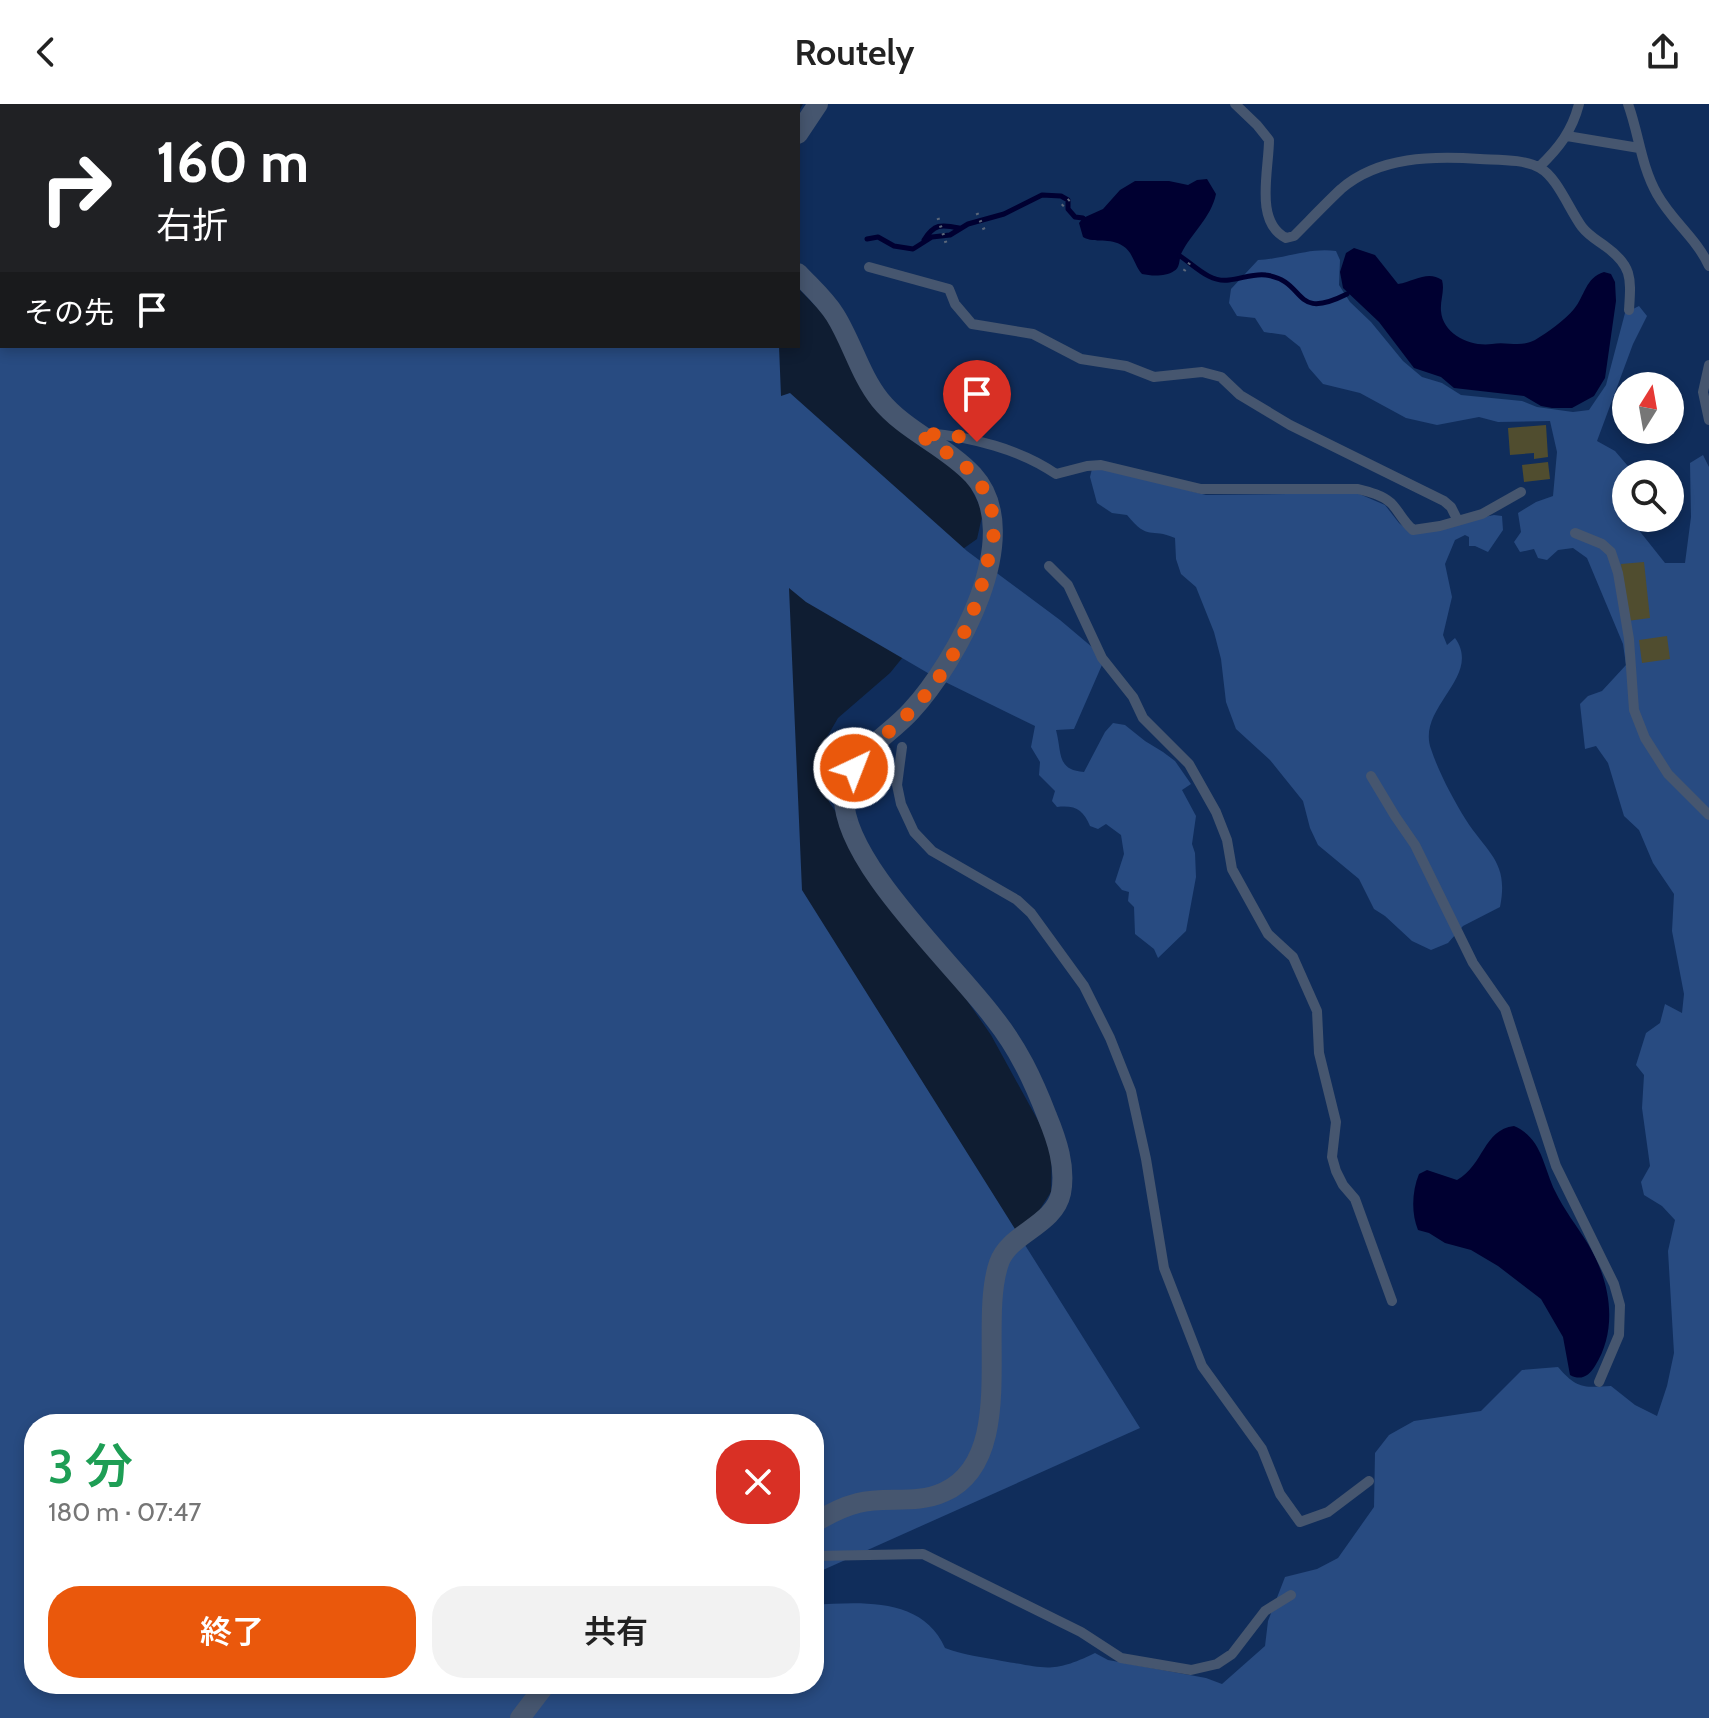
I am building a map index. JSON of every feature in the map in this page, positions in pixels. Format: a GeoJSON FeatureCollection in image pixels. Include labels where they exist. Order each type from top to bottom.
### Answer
{"type":"FeatureCollection","features":[{"type":"Feature","properties":{"kind":"street"},"geometry":{"type":"LineString","coordinates":[[800,131],[818,104]]}},
{"type":"Feature","properties":{"kind":"street"},"geometry":{"type":"LineString","coordinates":[[800,275],[835,316],[871,388],[882,403],[976,478],[991,507],[994,532],[980,599],[958,645],[929,691],[905,719],[860,760],[848,780],[844,798],[853,834],[873,873],[993,1015],[1021,1055],[1058,1142],[1062,1177],[1056,1208],[999,1261],[992,1314],[993,1392],[979,1460],[961,1483],[940,1494],[908,1501],[859,1503],[824,1517]]}},
{"type":"Feature","properties":{"kind":"street"},"geometry":{"type":"LineString","coordinates":[[520,1718],[538,1694]]}},
{"type":"Feature","properties":{"kind":"lane"},"geometry":{"type":"LineString","coordinates":[[1235,104],[1269,140],[1266,194],[1270,219],[1273,230],[1286,238],[1294,236],[1362,174],[1383,166],[1410,159],[1446,158],[1520,163],[1539,167],[1550,177],[1584,229],[1624,262],[1630,274],[1629,310]]}},
{"type":"Feature","properties":{"kind":"lane"},"geometry":{"type":"LineString","coordinates":[[1539,167],[1567,136],[1579,104]]}},
{"type":"Feature","properties":{"kind":"lane"},"geometry":{"type":"LineString","coordinates":[[1628,104],[1639,148],[1657,194],[1709,266]]}},
{"type":"Feature","properties":{"kind":"lane"},"geometry":{"type":"LineString","coordinates":[[1567,136],[1639,148]]}},
{"type":"Feature","properties":{"kind":"lane"},"geometry":{"type":"LineString","coordinates":[[869,267],[949,289],[955,304],[972,324],[1033,334],[1081,359],[1126,366],[1154,377],[1202,372],[1221,377],[1240,395],[1290,425],[1444,501],[1457,519]]}},
{"type":"Feature","properties":{"kind":"lane"},"geometry":{"type":"LineString","coordinates":[[1709,365],[1703,392],[1709,420]]}},
{"type":"Feature","properties":{"kind":"lane"},"geometry":{"type":"LineString","coordinates":[[918,433],[957,436],[1039,463],[1056,474],[1101,465],[1201,489],[1358,489],[1375,493],[1392,504],[1401,520],[1413,530],[1482,514],[1521,492]]}},
{"type":"Feature","properties":{"kind":"lane"},"geometry":{"type":"LineString","coordinates":[[1575,533],[1602,544],[1611,552],[1618,573],[1629,639],[1634,710],[1645,738],[1668,774],[1709,815]]}},
{"type":"Feature","properties":{"kind":"lane"},"geometry":{"type":"LineString","coordinates":[[1049,566],[1068,585],[1102,658],[1133,697],[1143,718],[1189,764],[1216,812],[1227,840],[1232,869],[1268,934],[1293,957],[1317,1011],[1319,1053],[1336,1122],[1332,1157],[1336,1171],[1355,1199],[1392,1301]]}},
{"type":"Feature","properties":{"kind":"lane"},"geometry":{"type":"LineString","coordinates":[[902,747],[897,785],[901,804],[914,832],[932,851],[1009,894],[1031,913],[1084,986],[1110,1038],[1131,1091],[1164,1268],[1202,1366],[1262,1449],[1280,1494],[1300,1522],[1328,1512],[1369,1481]]}},
{"type":"Feature","properties":{"kind":"lane"},"geometry":{"type":"LineString","coordinates":[[1371,776],[1415,845],[1473,963],[1505,1009],[1556,1166],[1614,1284],[1620,1305],[1619,1335],[1599,1382]]}},
{"type":"Feature","properties":{"kind":"lane"},"geometry":{"type":"LineString","coordinates":[[824,1556],[923,1554],[1081,1632],[1121,1658],[1191,1670],[1217,1664],[1232,1654],[1265,1611],[1291,1595]]}},
{"type":"Feature","properties":{"kind":"path"},"geometry":{"type":"LineString","coordinates":[[1062,206],[1072,197]]}},
{"type":"Feature","properties":{"kind":"path"},"geometry":{"type":"LineString","coordinates":[[977,213],[986,234]]}},
{"type":"Feature","properties":{"kind":"path"},"geometry":{"type":"LineString","coordinates":[[938,218],[946,243]]}},
{"type":"Feature","properties":{"kind":"path"},"geometry":{"type":"LineString","coordinates":[[1184,271],[1193,258]]}},
{"type":"Feature","properties":{"kind":"shaded area"},"geometry":{"type":"Polygon","coordinates":[[[803,104],[1709,104],[1709,1718],[503,1718],[723,1694],[824,1694],[824,1497],[1015,1267],[1033,1220],[1051,1192],[1052,1146],[991,1035],[829,802],[820,749],[838,718],[890,673],[912,646],[950,558],[977,539],[983,512],[962,471],[900,425],[828,319],[800,290],[800,109],[803,104]]]}},
{"type":"Feature","properties":{"kind":"shaded area"},"geometry":{"type":"Polygon","coordinates":[[[1207,179],[1216,194],[1214,203],[1181,254],[1177,268],[1170,273],[1158,276],[1142,274],[1123,246],[1083,237],[1079,223],[1083,218],[1103,209],[1120,190],[1135,181],[1169,181],[1188,185],[1207,179]]]}},
{"type":"Feature","properties":{"kind":"shaded area"},"geometry":{"type":"Polygon","coordinates":[[[1354,248],[1375,255],[1398,284],[1426,276],[1442,280],[1441,311],[1447,327],[1459,338],[1484,344],[1524,344],[1535,340],[1570,313],[1593,278],[1604,272],[1611,274],[1615,282],[1616,301],[1605,378],[1594,396],[1572,408],[1552,408],[1541,406],[1524,396],[1454,388],[1441,377],[1414,368],[1379,322],[1343,288],[1340,272],[1346,253],[1354,248]]]}},
{"type":"Feature","properties":{"kind":"shaded area"},"geometry":{"type":"Polygon","coordinates":[[[1336,251],[1340,260],[1339,285],[1350,302],[1403,361],[1422,377],[1442,383],[1461,395],[1522,401],[1537,407],[1573,412],[1589,410],[1606,385],[1625,313],[1639,306],[1647,316],[1623,372],[1612,372],[1612,401],[1597,441],[1615,451],[1623,460],[1612,460],[1612,532],[1640,532],[1665,563],[1685,563],[1691,517],[1690,463],[1703,455],[1709,467],[1709,1718],[0,1718],[0,348],[779,348],[781,396],[790,393],[967,551],[1060,620],[1105,658],[1074,729],[1056,730],[1064,764],[1075,771],[1084,772],[1105,732],[1113,723],[1125,725],[1175,761],[1191,784],[1182,790],[1196,816],[1192,844],[1196,877],[1186,931],[1158,958],[1154,949],[1135,934],[1134,907],[1128,901],[1129,892],[1122,890],[1115,882],[1124,854],[1121,835],[1106,824],[1098,829],[1090,826],[1078,810],[1057,807],[1052,801],[1055,791],[1039,775],[1040,762],[1031,747],[1035,726],[933,676],[806,602],[789,588],[802,890],[1140,1428],[824,1570],[824,1414],[24,1414],[24,1694],[824,1694],[824,1604],[851,1603],[889,1606],[906,1611],[922,1619],[935,1631],[945,1648],[966,1654],[1049,1668],[1095,1653],[1108,1660],[1206,1678],[1222,1684],[1265,1646],[1268,1621],[1285,1577],[1317,1569],[1338,1558],[1374,1507],[1375,1453],[1389,1435],[1414,1421],[1481,1411],[1522,1370],[1558,1367],[1581,1385],[1611,1386],[1635,1405],[1657,1416],[1674,1353],[1668,1251],[1675,1220],[1662,1206],[1644,1195],[1641,1182],[1650,1166],[1642,1108],[1644,1075],[1636,1065],[1646,1033],[1660,1023],[1665,1004],[1682,1013],[1684,994],[1672,931],[1674,894],[1653,863],[1639,830],[1624,816],[1608,763],[1596,746],[1585,749],[1580,704],[1588,696],[1602,691],[1626,665],[1623,644],[1587,558],[1573,548],[1558,550],[1547,560],[1538,558],[1534,549],[1520,552],[1514,542],[1521,532],[1518,513],[1553,496],[1557,452],[1550,421],[1498,422],[1479,417],[1437,425],[1406,418],[1360,393],[1323,384],[1309,368],[1300,347],[1285,335],[1264,332],[1255,318],[1237,316],[1229,303],[1231,289],[1258,260],[1336,251]]]}},
{"type":"Feature","properties":{"kind":"shaded area"},"geometry":{"type":"Polygon","coordinates":[[[1102,468],[1206,495],[1357,493],[1385,505],[1410,532],[1502,516],[1503,530],[1488,552],[1469,546],[1469,537],[1465,535],[1455,540],[1445,564],[1452,597],[1443,635],[1447,645],[1455,638],[1461,652],[1461,666],[1432,719],[1429,734],[1431,749],[1447,786],[1466,820],[1495,859],[1502,879],[1500,907],[1463,926],[1448,943],[1431,950],[1412,941],[1374,909],[1359,879],[1318,845],[1303,801],[1270,760],[1236,729],[1226,702],[1214,632],[1196,587],[1181,574],[1176,559],[1175,538],[1145,531],[1127,515],[1112,513],[1097,503],[1090,477],[1092,469],[1102,468]]]}},
{"type":"Feature","properties":{"kind":"shaded area"},"geometry":{"type":"Polygon","coordinates":[[[1514,1126],[1536,1145],[1559,1198],[1602,1273],[1609,1304],[1607,1336],[1595,1366],[1581,1377],[1570,1375],[1563,1337],[1541,1299],[1471,1250],[1445,1243],[1418,1230],[1414,1216],[1413,1202],[1419,1174],[1427,1170],[1457,1180],[1473,1166],[1496,1134],[1514,1126]]]}},
{"type":"Feature","properties":{"kind":"building"},"geometry":{"type":"Polygon","coordinates":[[[1546,425],[1548,457],[1534,459],[1534,453],[1510,455],[1508,428],[1546,425]]]}},
{"type":"Feature","properties":{"kind":"building"},"geometry":{"type":"Polygon","coordinates":[[[1548,462],[1550,479],[1524,482],[1522,465],[1548,462]]]}},
{"type":"Feature","properties":{"kind":"building"},"geometry":{"type":"Polygon","coordinates":[[[1644,562],[1650,618],[1627,621],[1621,564],[1644,562]]]}},
{"type":"Feature","properties":{"kind":"building"},"geometry":{"type":"Polygon","coordinates":[[[1667,636],[1670,659],[1642,663],[1639,640],[1667,636]]]}},
{"type":"Feature","properties":{"kind":"waterway"},"geometry":{"type":"LineString","coordinates":[[867,239],[878,237],[894,246],[913,249],[932,237],[950,235],[968,224],[1004,214],[1042,195],[1061,196],[1068,200],[1068,209],[1075,217],[1083,218]]}},
{"type":"Feature","properties":{"kind":"waterway"},"geometry":{"type":"LineString","coordinates":[[924,240],[938,226],[959,228]]}},
{"type":"Feature","properties":{"kind":"waterway"},"geometry":{"type":"LineString","coordinates":[[1180,256],[1215,279],[1229,280],[1252,275],[1279,279],[1308,302],[1317,304],[1347,294]]}},
{"type":"Feature","properties":{"kind":"route"},"geometry":{"type":"LineString","coordinates":[[854,768],[866,752],[905,719],[929,691],[958,645],[980,599],[994,532],[991,507],[976,478],[957,460],[918,433],[957,436],[977,442]]}}]}
